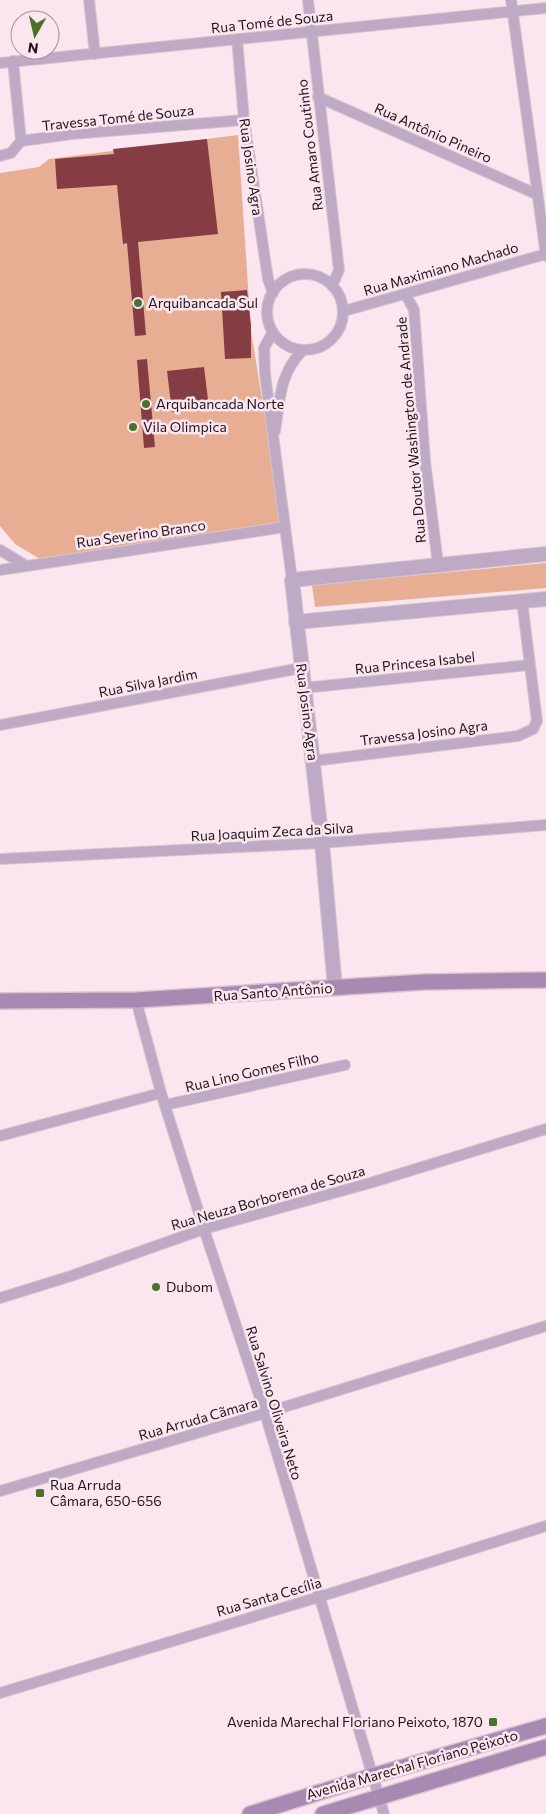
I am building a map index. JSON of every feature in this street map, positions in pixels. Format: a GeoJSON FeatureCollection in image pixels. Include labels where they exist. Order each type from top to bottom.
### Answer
{"type":"FeatureCollection","features":[{"type":"Feature","properties":{"kind":"main road","name":"Rua Santo Antônio"},"geometry":{"type":"LineString","coordinates":[[0,1001],[136,1000],[424,982],[546,980]]}},
{"type":"Feature","properties":{"kind":"main road","name":"Avenida Marechal Floriano Peixoto"},"geometry":{"type":"LineString","coordinates":[[250,1814],[372,1776],[546,1726]]}},
{"type":"Feature","properties":{"kind":"main road","name":"Avenida Marechal Floriano Peixoto"},"geometry":{"type":"LineString","coordinates":[[323,1814],[546,1747]]}},
{"type":"Feature","properties":{"kind":"street"},"geometry":{"type":"LineString","coordinates":[[89,0],[95,54]]}},
{"type":"Feature","properties":{"kind":"street","name":"Rua Amaro Coutinho"},"geometry":{"type":"LineString","coordinates":[[308,0],[339,270],[332,286]]}},
{"type":"Feature","properties":{"kind":"street"},"geometry":{"type":"LineString","coordinates":[[511,0],[536,194],[546,255]]}},
{"type":"Feature","properties":{"kind":"street","name":"Rua Tomé de Souza"},"geometry":{"type":"LineString","coordinates":[[0,63],[546,8]]}},
{"type":"Feature","properties":{"kind":"street","name":"Rua Josino Agra"},"geometry":{"type":"LineString","coordinates":[[237,39],[244,120],[268,279],[273,293]]}},
{"type":"Feature","properties":{"kind":"street"},"geometry":{"type":"LineString","coordinates":[[13,62],[21,141]]}},
{"type":"Feature","properties":{"kind":"street","name":"Rua Antônio Pineiro"},"geometry":{"type":"LineString","coordinates":[[318,97],[536,194]]}},
{"type":"Feature","properties":{"kind":"street","name":"Travessa Tomé de Souza"},"geometry":{"type":"LineString","coordinates":[[0,156],[11,152],[21,141],[72,134],[244,120]]}},
{"type":"Feature","properties":{"kind":"street","name":"Rua Maximiano Machado"},"geometry":{"type":"LineString","coordinates":[[344,311],[546,255]]}},
{"type":"Feature","properties":{"kind":"street"},"geometry":{"type":"LineString","coordinates":[[303,275],[315,276],[332,286],[341,299],[344,311],[342,324],[336,335],[327,344],[316,349],[303,350],[290,347],[280,340],[273,332],[267,313],[273,293],[281,284],[291,277],[303,275]]}},
{"type":"Feature","properties":{"kind":"street","name":"Rua Doutor Washington de Andrade"},"geometry":{"type":"LineString","coordinates":[[406,295],[414,310],[426,461],[438,564]]}},
{"type":"Feature","properties":{"kind":"street","name":"Rua Josino Agra"},"geometry":{"type":"LineString","coordinates":[[273,332],[264,348],[264,374],[267,402],[275,437],[313,761],[335,988]]}},
{"type":"Feature","properties":{"kind":"street","name":"Rua Josino Agra"},"geometry":{"type":"LineString","coordinates":[[275,437],[284,378],[290,363],[303,350]]}},
{"type":"Feature","properties":{"kind":"street","name":"Rua Severino Branco"},"geometry":{"type":"LineString","coordinates":[[0,570],[285,527]]}},
{"type":"Feature","properties":{"kind":"street"},"geometry":{"type":"LineString","coordinates":[[0,550],[25,565]]}},
{"type":"Feature","properties":{"kind":"street"},"geometry":{"type":"LineString","coordinates":[[292,580],[546,554]]}},
{"type":"Feature","properties":{"kind":"street"},"geometry":{"type":"LineString","coordinates":[[296,622],[546,599]]}},
{"type":"Feature","properties":{"kind":"street"},"geometry":{"type":"LineString","coordinates":[[522,601],[529,665]]}},
{"type":"Feature","properties":{"kind":"street","name":"Rua Princesa Isabel"},"geometry":{"type":"LineString","coordinates":[[303,688],[529,665]]}},
{"type":"Feature","properties":{"kind":"street","name":"Travessa Josino Agra"},"geometry":{"type":"LineString","coordinates":[[313,761],[518,736],[529,732],[536,726],[537,721],[529,665]]}},
{"type":"Feature","properties":{"kind":"street","name":"Rua Silva Jardim"},"geometry":{"type":"LineString","coordinates":[[0,725],[301,668]]}},
{"type":"Feature","properties":{"kind":"street","name":"Rua Joaquim Zeca da Silva"},"geometry":{"type":"LineString","coordinates":[[0,859],[322,843],[546,825]]}},
{"type":"Feature","properties":{"kind":"street","name":"Rua Salvino Oliveira Neto"},"geometry":{"type":"LineString","coordinates":[[136,1000],[161,1093],[265,1413],[384,1814]]}},
{"type":"Feature","properties":{"kind":"street","name":"Rua Lino Gomes Filho"},"geometry":{"type":"LineString","coordinates":[[165,1105],[345,1065]]}},
{"type":"Feature","properties":{"kind":"street"},"geometry":{"type":"LineString","coordinates":[[0,1136],[161,1093]]}},
{"type":"Feature","properties":{"kind":"street","name":"Rua Neuza Borborema de Souza"},"geometry":{"type":"LineString","coordinates":[[0,1298],[71,1276],[204,1229],[546,1129]]}},
{"type":"Feature","properties":{"kind":"street","name":"Rua Arruda Cãmara"},"geometry":{"type":"LineString","coordinates":[[0,1491],[265,1413],[546,1326]]}},
{"type":"Feature","properties":{"kind":"street","name":"Rua Santa Cecília"},"geometry":{"type":"LineString","coordinates":[[0,1693],[319,1597],[546,1526]]}},
{"type":"Feature","properties":{"kind":"shaded area","name":"Vila Olimpica"},"geometry":{"type":"Polygon","coordinates":[[[238,135],[251,331],[282,522],[40,559],[15,544],[0,526],[0,173],[39,167],[49,159],[238,135]]]}},
{"type":"Feature","properties":{"kind":"shaded area"},"geometry":{"type":"Polygon","coordinates":[[[546,563],[546,588],[315,607],[312,585],[546,563]]]}},
{"type":"Feature","properties":{"kind":"building"},"geometry":{"type":"Polygon","coordinates":[[[207,139],[218,234],[138,242],[146,335],[135,336],[127,243],[123,244],[117,185],[57,189],[55,159],[114,154],[113,149],[207,139]]]}},
{"type":"Feature","properties":{"kind":"building"},"geometry":{"type":"Polygon","coordinates":[[[247,290],[251,325],[251,358],[225,359],[221,292],[247,290]]]}},
{"type":"Feature","properties":{"kind":"building","name":"Arquibancada Norte"},"geometry":{"type":"Polygon","coordinates":[[[147,359],[155,447],[144,448],[137,360],[147,359]]]}},
{"type":"Feature","properties":{"kind":"building"},"geometry":{"type":"Polygon","coordinates":[[[204,367],[209,408],[172,412],[167,371],[204,367]]]}},
{"type":"Feature","properties":{"kind":"place","name":"Arquibancada Sul"},"geometry":{"type":"Point","coordinates":[138,303]}},
{"type":"Feature","properties":{"kind":"place","name":"Arquibancada Norte"},"geometry":{"type":"Point","coordinates":[146,404]}},
{"type":"Feature","properties":{"kind":"place","name":"Vila Olimpica"},"geometry":{"type":"Point","coordinates":[133,427]}},
{"type":"Feature","properties":{"kind":"place","name":"Dubom"},"geometry":{"type":"Point","coordinates":[156,1287]}},
{"type":"Feature","properties":{"kind":"place","name":"Rua Arruda Câmara, 650-656"},"geometry":{"type":"Point","coordinates":[40,1493]}},
{"type":"Feature","properties":{"kind":"place","name":"Avenida Marechal Floriano Peixoto, 1870"},"geometry":{"type":"Point","coordinates":[493,1722]}}]}
